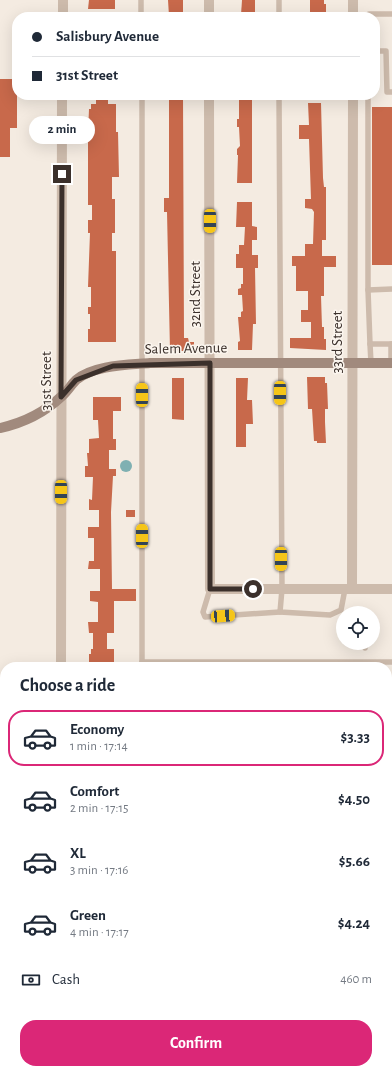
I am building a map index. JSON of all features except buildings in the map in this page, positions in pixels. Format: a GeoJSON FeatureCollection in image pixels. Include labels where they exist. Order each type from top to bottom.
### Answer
{"type":"FeatureCollection","features":[{"type":"Feature","properties":{"kind":"street"},"geometry":{"type":"LineString","coordinates":[[63,0],[63,12]]}},
{"type":"Feature","properties":{"kind":"street"},"geometry":{"type":"LineString","coordinates":[[209,0],[209,12]]}},
{"type":"Feature","properties":{"kind":"street"},"geometry":{"type":"LineString","coordinates":[[353,0],[353,12]]}},
{"type":"Feature","properties":{"kind":"street","name":"31st Street"},"geometry":{"type":"LineString","coordinates":[[62,100],[62,662]]}},
{"type":"Feature","properties":{"kind":"street","name":"32nd Street"},"geometry":{"type":"LineString","coordinates":[[209,100],[210,589]]}},
{"type":"Feature","properties":{"kind":"street","name":"33rd Street"},"geometry":{"type":"LineString","coordinates":[[349,589],[353,100]]}},
{"type":"Feature","properties":{"kind":"street","name":"Salem Avenue"},"geometry":{"type":"LineString","coordinates":[[0,428],[33,417],[50,407],[76,380],[90,373],[113,366],[210,363],[392,362]]}},
{"type":"Feature","properties":{"kind":"street"},"geometry":{"type":"LineString","coordinates":[[210,589],[392,589]]}},
{"type":"Feature","properties":{"kind":"lane"},"geometry":{"type":"LineString","coordinates":[[141,0],[141,12]]}},
{"type":"Feature","properties":{"kind":"lane"},"geometry":{"type":"LineString","coordinates":[[279,0],[279,12]]}},
{"type":"Feature","properties":{"kind":"lane"},"geometry":{"type":"LineString","coordinates":[[380,14],[392,14]]}},
{"type":"Feature","properties":{"kind":"lane"},"geometry":{"type":"LineString","coordinates":[[389,51],[387,92],[392,92]]}},
{"type":"Feature","properties":{"kind":"lane"},"geometry":{"type":"LineString","coordinates":[[142,100],[142,662]]}},
{"type":"Feature","properties":{"kind":"lane"},"geometry":{"type":"LineString","coordinates":[[279,100],[282,589],[280,612]]}},
{"type":"Feature","properties":{"kind":"lane"},"geometry":{"type":"LineString","coordinates":[[368,100],[368,290],[371,363]]}},
{"type":"Feature","properties":{"kind":"lane"},"geometry":{"type":"LineString","coordinates":[[368,290],[392,289]]}},
{"type":"Feature","properties":{"kind":"lane"},"geometry":{"type":"LineString","coordinates":[[370,344],[392,344],[392,362]]}},
{"type":"Feature","properties":{"kind":"lane"},"geometry":{"type":"LineString","coordinates":[[210,589],[203,612],[205,617],[280,612],[330,615],[336,614]]}},
{"type":"Feature","properties":{"kind":"lane"},"geometry":{"type":"LineString","coordinates":[[345,606],[349,589]]}},
{"type":"Feature","properties":{"kind":"water"},"geometry":{"type":"Polygon","coordinates":[[[124,460],[128,460],[132,466],[128,472],[124,472],[120,468],[120,464],[124,460]]]}},
{"type":"Feature","properties":{"kind":"route"},"geometry":{"type":"LineString","coordinates":[[62,174],[61,397],[76,380],[90,373],[113,366],[150,363],[210,363],[210,589],[253,589]]}}]}
